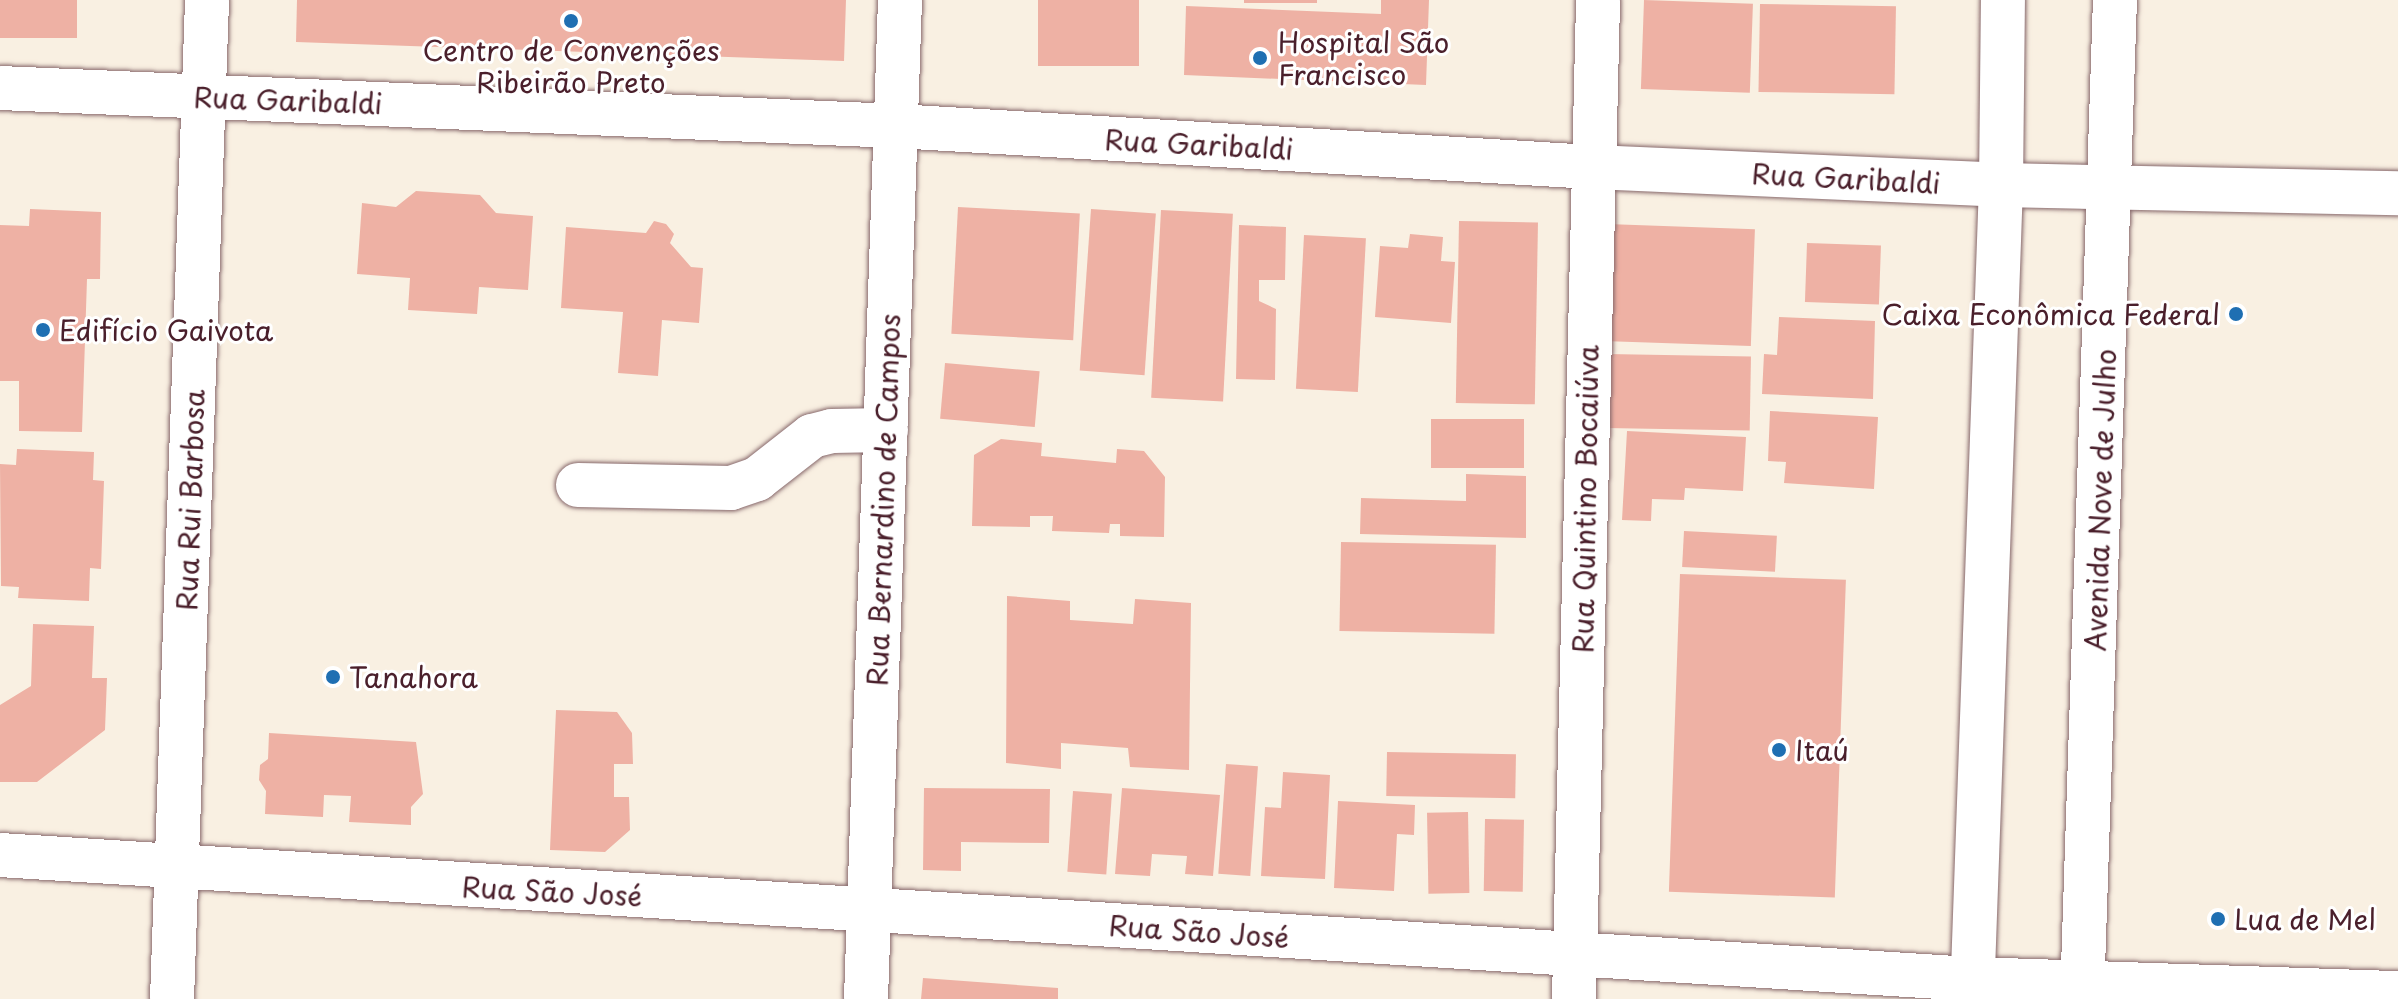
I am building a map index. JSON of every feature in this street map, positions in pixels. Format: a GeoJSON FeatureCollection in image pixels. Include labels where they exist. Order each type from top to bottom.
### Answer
{"type":"FeatureCollection","features":[{"type":"Feature","properties":{"kind":"street","name":"Rua Rui Barbosa"},"geometry":{"type":"LineString","coordinates":[[172,999],[207,0]]}},
{"type":"Feature","properties":{"kind":"street","name":"Rua Bernardino de Campos"},"geometry":{"type":"LineString","coordinates":[[866,999],[900,0]]}},
{"type":"Feature","properties":{"kind":"street","name":"Rua Quintino Bocaiúva"},"geometry":{"type":"LineString","coordinates":[[1574,999],[1598,0]]}},
{"type":"Feature","properties":{"kind":"street"},"geometry":{"type":"LineString","coordinates":[[1972,989],[2001,185],[2003,0]]}},
{"type":"Feature","properties":{"kind":"street","name":"Avenida Nove de Julho"},"geometry":{"type":"LineString","coordinates":[[2082,992],[2115,0]]}},
{"type":"Feature","properties":{"kind":"street","name":"Rua Garibaldi"},"geometry":{"type":"LineString","coordinates":[[0,88],[896,126],[1593,167],[2001,185],[2398,193]]}},
{"type":"Feature","properties":{"kind":"street"},"geometry":{"type":"LineString","coordinates":[[578,485],[731,488],[757,479],[812,436],[832,431],[886,430]]}},
{"type":"Feature","properties":{"kind":"street","name":"Rua São José"},"geometry":{"type":"LineString","coordinates":[[0,855],[177,869],[1575,954],[1972,989],[2398,993]]}},
{"type":"Feature","properties":{"kind":"building"},"geometry":{"type":"Polygon","coordinates":[[[0,0],[77,0],[77,38],[0,38],[0,0]]]}},
{"type":"Feature","properties":{"kind":"building","name":"Centro de Convenções Ribeirão Preto"},"geometry":{"type":"Polygon","coordinates":[[[297,0],[846,0],[844,61],[296,42],[297,0]]]}},
{"type":"Feature","properties":{"kind":"building"},"geometry":{"type":"Polygon","coordinates":[[[1038,0],[1139,0],[1139,66],[1038,66],[1038,0]]]}},
{"type":"Feature","properties":{"kind":"building"},"geometry":{"type":"Polygon","coordinates":[[[1244,0],[1317,0],[1317,3],[1244,3],[1244,0]]]}},
{"type":"Feature","properties":{"kind":"building"},"geometry":{"type":"Polygon","coordinates":[[[1381,0],[1429,0],[1426,85],[1184,75],[1186,6],[1381,14],[1381,0]]]}},
{"type":"Feature","properties":{"kind":"building"},"geometry":{"type":"Polygon","coordinates":[[[1644,0],[1753,4],[1750,93],[1641,89],[1644,0]]]}},
{"type":"Feature","properties":{"kind":"building"},"geometry":{"type":"Polygon","coordinates":[[[1760,4],[1896,6],[1894,94],[1758,92],[1760,4]]]}},
{"type":"Feature","properties":{"kind":"building"},"geometry":{"type":"Polygon","coordinates":[[[416,191],[480,195],[496,213],[533,216],[528,290],[479,287],[477,314],[408,310],[410,278],[357,274],[362,203],[396,207],[416,191]]]}},
{"type":"Feature","properties":{"kind":"building"},"geometry":{"type":"Polygon","coordinates":[[[958,207],[1080,213],[1073,340],[951,334],[958,207]]]}},
{"type":"Feature","properties":{"kind":"building","name":"Edifício Gaivota"},"geometry":{"type":"Polygon","coordinates":[[[30,209],[101,212],[100,279],[87,279],[82,432],[19,431],[19,381],[0,381],[0,225],[29,226],[30,209]]]}},
{"type":"Feature","properties":{"kind":"building"},"geometry":{"type":"Polygon","coordinates":[[[1091,209],[1156,214],[1145,375],[1080,371],[1091,209]]]}},
{"type":"Feature","properties":{"kind":"building"},"geometry":{"type":"Polygon","coordinates":[[[1161,210],[1233,214],[1223,402],[1151,398],[1161,210]]]}},
{"type":"Feature","properties":{"kind":"building"},"geometry":{"type":"Polygon","coordinates":[[[654,221],[666,224],[674,234],[670,243],[691,267],[703,268],[699,323],[662,320],[658,376],[618,373],[623,312],[561,308],[566,227],[646,233],[654,221]]]}},
{"type":"Feature","properties":{"kind":"building"},"geometry":{"type":"Polygon","coordinates":[[[1459,221],[1538,222],[1535,404],[1456,403],[1459,221]]]}},
{"type":"Feature","properties":{"kind":"building"},"geometry":{"type":"Polygon","coordinates":[[[1607,224],[1755,229],[1751,346],[1603,341],[1607,224]]]}},
{"type":"Feature","properties":{"kind":"building"},"geometry":{"type":"Polygon","coordinates":[[[1239,225],[1286,227],[1285,280],[1259,280],[1259,301],[1276,309],[1275,380],[1236,379],[1239,225]]]}},
{"type":"Feature","properties":{"kind":"building"},"geometry":{"type":"Polygon","coordinates":[[[1410,234],[1443,237],[1441,261],[1455,262],[1451,323],[1375,317],[1380,246],[1408,248],[1410,234]]]}},
{"type":"Feature","properties":{"kind":"building"},"geometry":{"type":"Polygon","coordinates":[[[1304,235],[1366,238],[1358,392],[1296,389],[1304,235]]]}},
{"type":"Feature","properties":{"kind":"building"},"geometry":{"type":"Polygon","coordinates":[[[1807,243],[1881,246],[1879,305],[1805,302],[1807,243]]]}},
{"type":"Feature","properties":{"kind":"building"},"geometry":{"type":"Polygon","coordinates":[[[1779,317],[1875,321],[1873,399],[1762,394],[1764,354],[1777,355],[1779,317]]]}},
{"type":"Feature","properties":{"kind":"building"},"geometry":{"type":"Polygon","coordinates":[[[1607,354],[1751,357],[1750,431],[1606,428],[1607,354]]]}},
{"type":"Feature","properties":{"kind":"building"},"geometry":{"type":"Polygon","coordinates":[[[945,363],[1040,371],[1035,427],[940,419],[945,363]]]}},
{"type":"Feature","properties":{"kind":"building"},"geometry":{"type":"Polygon","coordinates":[[[1770,411],[1878,417],[1874,489],[1784,483],[1786,462],[1768,461],[1770,411]]]}},
{"type":"Feature","properties":{"kind":"building"},"geometry":{"type":"Polygon","coordinates":[[[1431,419],[1524,419],[1524,468],[1431,468],[1431,419]]]}},
{"type":"Feature","properties":{"kind":"building"},"geometry":{"type":"Polygon","coordinates":[[[1627,431],[1746,437],[1743,491],[1685,488],[1684,500],[1652,499],[1651,521],[1622,520],[1627,431]]]}},
{"type":"Feature","properties":{"kind":"building"},"geometry":{"type":"Polygon","coordinates":[[[1001,439],[1042,443],[1041,456],[1116,463],[1117,449],[1144,451],[1165,477],[1164,537],[1120,536],[1120,524],[1110,524],[1109,533],[1052,531],[1053,516],[1030,516],[1030,527],[972,526],[974,455],[1001,439]]]}},
{"type":"Feature","properties":{"kind":"building"},"geometry":{"type":"Polygon","coordinates":[[[17,449],[94,452],[93,480],[104,481],[101,569],[90,568],[89,601],[18,598],[19,587],[1,586],[0,464],[16,465],[17,449]]]}},
{"type":"Feature","properties":{"kind":"building"},"geometry":{"type":"Polygon","coordinates":[[[1466,474],[1526,476],[1526,538],[1360,534],[1361,498],[1466,501],[1466,474]]]}},
{"type":"Feature","properties":{"kind":"building"},"geometry":{"type":"Polygon","coordinates":[[[1684,531],[1777,536],[1775,572],[1682,567],[1684,531]]]}},
{"type":"Feature","properties":{"kind":"building"},"geometry":{"type":"Polygon","coordinates":[[[1341,542],[1496,545],[1494,634],[1339,631],[1341,542]]]}},
{"type":"Feature","properties":{"kind":"building"},"geometry":{"type":"Polygon","coordinates":[[[1680,574],[1846,580],[1835,898],[1669,892],[1680,574]]]}},
{"type":"Feature","properties":{"kind":"building"},"geometry":{"type":"Polygon","coordinates":[[[1007,596],[1070,601],[1070,620],[1133,624],[1135,599],[1191,603],[1189,770],[1130,767],[1128,748],[1061,743],[1061,769],[1006,763],[1007,596]]]}},
{"type":"Feature","properties":{"kind":"building"},"geometry":{"type":"Polygon","coordinates":[[[33,624],[94,626],[92,678],[107,678],[105,730],[37,782],[0,782],[0,705],[31,686],[33,624]]]}},
{"type":"Feature","properties":{"kind":"building"},"geometry":{"type":"Polygon","coordinates":[[[556,710],[617,712],[632,733],[633,764],[614,764],[614,797],[629,797],[630,830],[605,852],[550,850],[556,710]]]}},
{"type":"Feature","properties":{"kind":"building"},"geometry":{"type":"Polygon","coordinates":[[[269,733],[416,742],[423,794],[411,807],[411,825],[349,822],[351,796],[324,795],[323,817],[265,814],[266,791],[259,780],[260,765],[268,759],[269,733]]]}},
{"type":"Feature","properties":{"kind":"building"},"geometry":{"type":"Polygon","coordinates":[[[1387,752],[1516,754],[1515,798],[1386,796],[1387,752]]]}},
{"type":"Feature","properties":{"kind":"building"},"geometry":{"type":"Polygon","coordinates":[[[1226,764],[1258,766],[1250,876],[1218,874],[1226,764]]]}},
{"type":"Feature","properties":{"kind":"building"},"geometry":{"type":"Polygon","coordinates":[[[1283,772],[1330,775],[1325,879],[1261,876],[1265,807],[1281,808],[1283,772]]]}},
{"type":"Feature","properties":{"kind":"building"},"geometry":{"type":"Polygon","coordinates":[[[924,788],[1050,789],[1049,843],[961,842],[961,871],[923,870],[924,788]]]}},
{"type":"Feature","properties":{"kind":"building"},"geometry":{"type":"Polygon","coordinates":[[[1122,788],[1220,795],[1213,876],[1185,874],[1187,856],[1152,854],[1150,876],[1115,874],[1122,788]]]}},
{"type":"Feature","properties":{"kind":"building"},"geometry":{"type":"Polygon","coordinates":[[[1073,791],[1112,794],[1106,875],[1067,872],[1073,791]]]}},
{"type":"Feature","properties":{"kind":"building"},"geometry":{"type":"Polygon","coordinates":[[[1338,801],[1415,805],[1414,835],[1397,834],[1394,891],[1334,888],[1338,801]]]}},
{"type":"Feature","properties":{"kind":"building"},"geometry":{"type":"Polygon","coordinates":[[[1468,812],[1469,893],[1428,894],[1427,813],[1468,812]]]}},
{"type":"Feature","properties":{"kind":"building"},"geometry":{"type":"Polygon","coordinates":[[[1485,819],[1524,820],[1523,892],[1484,891],[1485,819]]]}},
{"type":"Feature","properties":{"kind":"building"},"geometry":{"type":"Polygon","coordinates":[[[923,978],[1058,988],[1058,999],[921,999],[923,978]]]}},
{"type":"Feature","properties":{"kind":"place","name":"Centro de Convenções Ribeirão Preto"},"geometry":{"type":"Point","coordinates":[571,21]}},
{"type":"Feature","properties":{"kind":"place","name":"Hospital São Francisco"},"geometry":{"type":"Point","coordinates":[1260,58]}},
{"type":"Feature","properties":{"kind":"place","name":"Caixa Econômica Federal"},"geometry":{"type":"Point","coordinates":[2236,314]}},
{"type":"Feature","properties":{"kind":"place","name":"Edifício Gaivota"},"geometry":{"type":"Point","coordinates":[43,330]}},
{"type":"Feature","properties":{"kind":"place","name":"Tanahora"},"geometry":{"type":"Point","coordinates":[333,677]}},
{"type":"Feature","properties":{"kind":"place","name":"Itaú"},"geometry":{"type":"Point","coordinates":[1779,750]}},
{"type":"Feature","properties":{"kind":"place","name":"Lua de Mel"},"geometry":{"type":"Point","coordinates":[2218,919]}}]}
